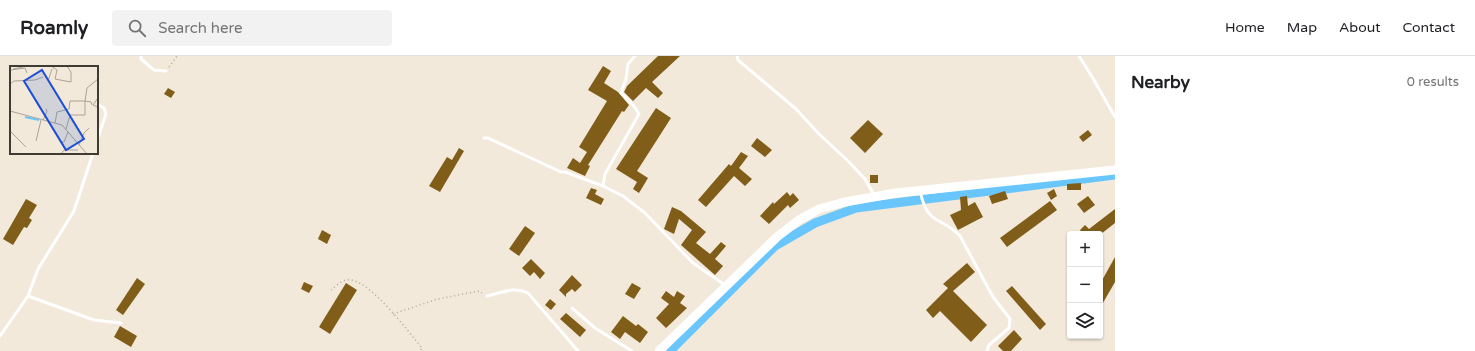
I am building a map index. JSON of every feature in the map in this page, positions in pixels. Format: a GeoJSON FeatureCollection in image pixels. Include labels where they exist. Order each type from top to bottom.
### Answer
{"type":"FeatureCollection","features":[{"type":"Feature","properties":{"kind":"street"},"geometry":{"type":"LineString","coordinates":[[659,351],[725,285],[777,237],[798,220],[819,209],[875,196],[1115,170]]}},
{"type":"Feature","properties":{"kind":"lane"},"geometry":{"type":"LineString","coordinates":[[141,56],[141,59],[154,70],[166,72]]}},
{"type":"Feature","properties":{"kind":"lane"},"geometry":{"type":"LineString","coordinates":[[602,186],[605,174],[639,114],[634,106],[621,93],[626,79],[628,64],[635,56]]}},
{"type":"Feature","properties":{"kind":"lane"},"geometry":{"type":"LineString","coordinates":[[737,56],[738,60],[796,109],[819,134],[848,161],[865,179],[875,196]]}},
{"type":"Feature","properties":{"kind":"lane"},"geometry":{"type":"LineString","coordinates":[[1078,56],[1115,118]]}},
{"type":"Feature","properties":{"kind":"lane"},"geometry":{"type":"LineString","coordinates":[[98,105],[104,108],[106,114],[98,137]]}},
{"type":"Feature","properties":{"kind":"lane"},"geometry":{"type":"LineString","coordinates":[[484,138],[488,138],[561,172],[565,172],[602,186],[623,196],[645,213],[693,263],[725,285]]}},
{"type":"Feature","properties":{"kind":"lane"},"geometry":{"type":"LineString","coordinates":[[0,336],[28,296],[38,269],[74,211],[93,154]]}},
{"type":"Feature","properties":{"kind":"lane"},"geometry":{"type":"LineString","coordinates":[[920,191],[923,205],[929,216],[955,231],[960,236],[993,297],[1010,319],[1009,328],[989,345],[987,351]]}},
{"type":"Feature","properties":{"kind":"lane"},"geometry":{"type":"LineString","coordinates":[[486,296],[514,289],[520,289],[528,293],[578,351]]}},
{"type":"Feature","properties":{"kind":"lane"},"geometry":{"type":"LineString","coordinates":[[28,296],[94,320],[121,323]]}},
{"type":"Feature","properties":{"kind":"lane"},"geometry":{"type":"LineString","coordinates":[[572,308],[596,328],[632,351]]}},
{"type":"Feature","properties":{"kind":"path"},"geometry":{"type":"LineString","coordinates":[[166,72],[177,56]]}},
{"type":"Feature","properties":{"kind":"path"},"geometry":{"type":"LineString","coordinates":[[331,290],[345,280],[354,280],[367,287],[393,314],[422,348],[420,351]]}},
{"type":"Feature","properties":{"kind":"path"},"geometry":{"type":"LineString","coordinates":[[393,314],[438,299],[473,292],[479,291],[486,296]]}},
{"type":"Feature","properties":{"kind":"building"},"geometry":{"type":"Polygon","coordinates":[[[658,56],[680,56],[652,82],[663,93],[658,98],[646,88],[633,101],[624,92],[627,86],[658,56]]]}},
{"type":"Feature","properties":{"kind":"building"},"geometry":{"type":"Polygon","coordinates":[[[603,66],[611,71],[604,83],[618,92],[629,105],[624,112],[622,111],[588,165],[590,166],[585,176],[567,168],[573,158],[580,163],[587,152],[579,147],[607,101],[588,90],[603,66]]]}},
{"type":"Feature","properties":{"kind":"building"},"geometry":{"type":"Polygon","coordinates":[[[168,88],[175,92],[171,98],[164,94],[168,88]]]}},
{"type":"Feature","properties":{"kind":"building"},"geometry":{"type":"Polygon","coordinates":[[[656,108],[671,118],[637,171],[648,178],[639,193],[633,189],[637,182],[616,169],[656,108]]]}},
{"type":"Feature","properties":{"kind":"building"},"geometry":{"type":"Polygon","coordinates":[[[868,120],[883,134],[865,153],[850,138],[868,120]]]}},
{"type":"Feature","properties":{"kind":"building"},"geometry":{"type":"Polygon","coordinates":[[[1088,130],[1092,135],[1083,142],[1079,137],[1088,130]]]}},
{"type":"Feature","properties":{"kind":"building"},"geometry":{"type":"Polygon","coordinates":[[[757,138],[772,150],[765,157],[751,146],[757,138]]]}},
{"type":"Feature","properties":{"kind":"building"},"geometry":{"type":"Polygon","coordinates":[[[459,148],[464,151],[440,192],[429,186],[447,157],[452,160],[459,148]]]}},
{"type":"Feature","properties":{"kind":"building"},"geometry":{"type":"Polygon","coordinates":[[[741,152],[748,156],[739,168],[752,179],[745,186],[734,176],[706,207],[698,200],[729,164],[731,166],[741,152]]]}},
{"type":"Feature","properties":{"kind":"building"},"geometry":{"type":"Polygon","coordinates":[[[870,175],[878,175],[878,183],[870,183],[870,175]]]}},
{"type":"Feature","properties":{"kind":"building"},"geometry":{"type":"Polygon","coordinates":[[[1081,183],[1081,190],[1067,190],[1067,184],[1081,183]]]}},
{"type":"Feature","properties":{"kind":"building"},"geometry":{"type":"Polygon","coordinates":[[[591,188],[597,190],[595,194],[604,199],[601,205],[586,198],[591,188]]]}},
{"type":"Feature","properties":{"kind":"building"},"geometry":{"type":"Polygon","coordinates":[[[1054,189],[1057,196],[1051,200],[1047,193],[1054,189]]]}},
{"type":"Feature","properties":{"kind":"building"},"geometry":{"type":"Polygon","coordinates":[[[1005,191],[1008,199],[992,204],[989,196],[1005,191]]]}},
{"type":"Feature","properties":{"kind":"building"},"geometry":{"type":"Polygon","coordinates":[[[787,192],[790,196],[793,193],[799,200],[790,208],[788,205],[769,224],[760,216],[773,202],[774,204],[787,192]]]}},
{"type":"Feature","properties":{"kind":"building"},"geometry":{"type":"Polygon","coordinates":[[[967,196],[968,206],[975,202],[983,217],[958,230],[950,215],[961,210],[960,197],[967,196]]]}},
{"type":"Feature","properties":{"kind":"building"},"geometry":{"type":"Polygon","coordinates":[[[1088,196],[1095,205],[1084,213],[1077,204],[1088,196]]]}},
{"type":"Feature","properties":{"kind":"building"},"geometry":{"type":"Polygon","coordinates":[[[26,199],[37,205],[29,218],[32,220],[27,228],[24,227],[13,245],[3,239],[26,199]]]}},
{"type":"Feature","properties":{"kind":"building"},"geometry":{"type":"Polygon","coordinates":[[[1050,201],[1057,210],[1007,247],[1000,238],[1050,201]]]}},
{"type":"Feature","properties":{"kind":"building"},"geometry":{"type":"Polygon","coordinates":[[[672,207],[681,211],[706,232],[696,243],[710,254],[721,242],[726,246],[715,259],[723,266],[715,275],[681,245],[692,230],[679,219],[674,234],[664,229],[672,207]]]}},
{"type":"Feature","properties":{"kind":"building"},"geometry":{"type":"Polygon","coordinates":[[[1115,209],[1115,223],[1103,232],[1103,231],[1080,230],[1085,225],[1089,229],[1115,209]]]}},
{"type":"Feature","properties":{"kind":"building"},"geometry":{"type":"Polygon","coordinates":[[[525,226],[535,233],[519,256],[509,249],[525,226]]]}},
{"type":"Feature","properties":{"kind":"building"},"geometry":{"type":"Polygon","coordinates":[[[322,230],[331,235],[327,244],[318,239],[322,230]]]}},
{"type":"Feature","properties":{"kind":"building"},"geometry":{"type":"Polygon","coordinates":[[[1115,257],[1115,282],[1103,303],[1103,279],[1115,257]]]}},
{"type":"Feature","properties":{"kind":"building"},"geometry":{"type":"Polygon","coordinates":[[[531,259],[545,273],[540,279],[534,272],[530,276],[522,268],[531,259]]]}},
{"type":"Feature","properties":{"kind":"building"},"geometry":{"type":"Polygon","coordinates":[[[967,263],[975,272],[953,291],[987,325],[971,342],[940,311],[933,318],[926,310],[948,288],[943,284],[967,263]]]}},
{"type":"Feature","properties":{"kind":"building"},"geometry":{"type":"Polygon","coordinates":[[[572,275],[582,285],[575,292],[572,289],[566,294],[566,297],[559,290],[572,275]]]}},
{"type":"Feature","properties":{"kind":"building"},"geometry":{"type":"Polygon","coordinates":[[[137,278],[145,284],[123,315],[116,310],[137,278]]]}},
{"type":"Feature","properties":{"kind":"building"},"geometry":{"type":"Polygon","coordinates":[[[304,282],[313,286],[309,293],[301,289],[304,282]]]}},
{"type":"Feature","properties":{"kind":"building"},"geometry":{"type":"Polygon","coordinates":[[[346,283],[357,290],[330,334],[319,327],[346,283]]]}},
{"type":"Feature","properties":{"kind":"building"},"geometry":{"type":"Polygon","coordinates":[[[632,283],[641,288],[634,299],[625,294],[632,283]]]}},
{"type":"Feature","properties":{"kind":"building"},"geometry":{"type":"Polygon","coordinates":[[[1012,286],[1046,324],[1040,330],[1006,291],[1012,286]]]}},
{"type":"Feature","properties":{"kind":"building"},"geometry":{"type":"Polygon","coordinates":[[[666,291],[674,297],[677,291],[685,296],[680,303],[687,308],[666,328],[656,318],[669,304],[661,298],[666,291]]]}},
{"type":"Feature","properties":{"kind":"building"},"geometry":{"type":"Polygon","coordinates":[[[550,299],[556,304],[551,310],[545,305],[550,299]]]}},
{"type":"Feature","properties":{"kind":"building"},"geometry":{"type":"Polygon","coordinates":[[[566,313],[586,330],[580,337],[560,319],[566,313]]]}},
{"type":"Feature","properties":{"kind":"building"},"geometry":{"type":"Polygon","coordinates":[[[623,316],[636,326],[638,324],[648,332],[640,343],[625,332],[620,339],[611,332],[623,316]]]}},
{"type":"Feature","properties":{"kind":"building"},"geometry":{"type":"Polygon","coordinates":[[[120,326],[137,336],[131,347],[114,337],[120,326]]]}},
{"type":"Feature","properties":{"kind":"building"},"geometry":{"type":"Polygon","coordinates":[[[1014,330],[1022,339],[1011,351],[1003,351],[998,346],[1014,330]]]}},
{"type":"Feature","properties":{"kind":"waterway"},"geometry":{"type":"LineString","coordinates":[[670,351],[775,246],[815,223],[856,208],[1115,175]]}}]}
